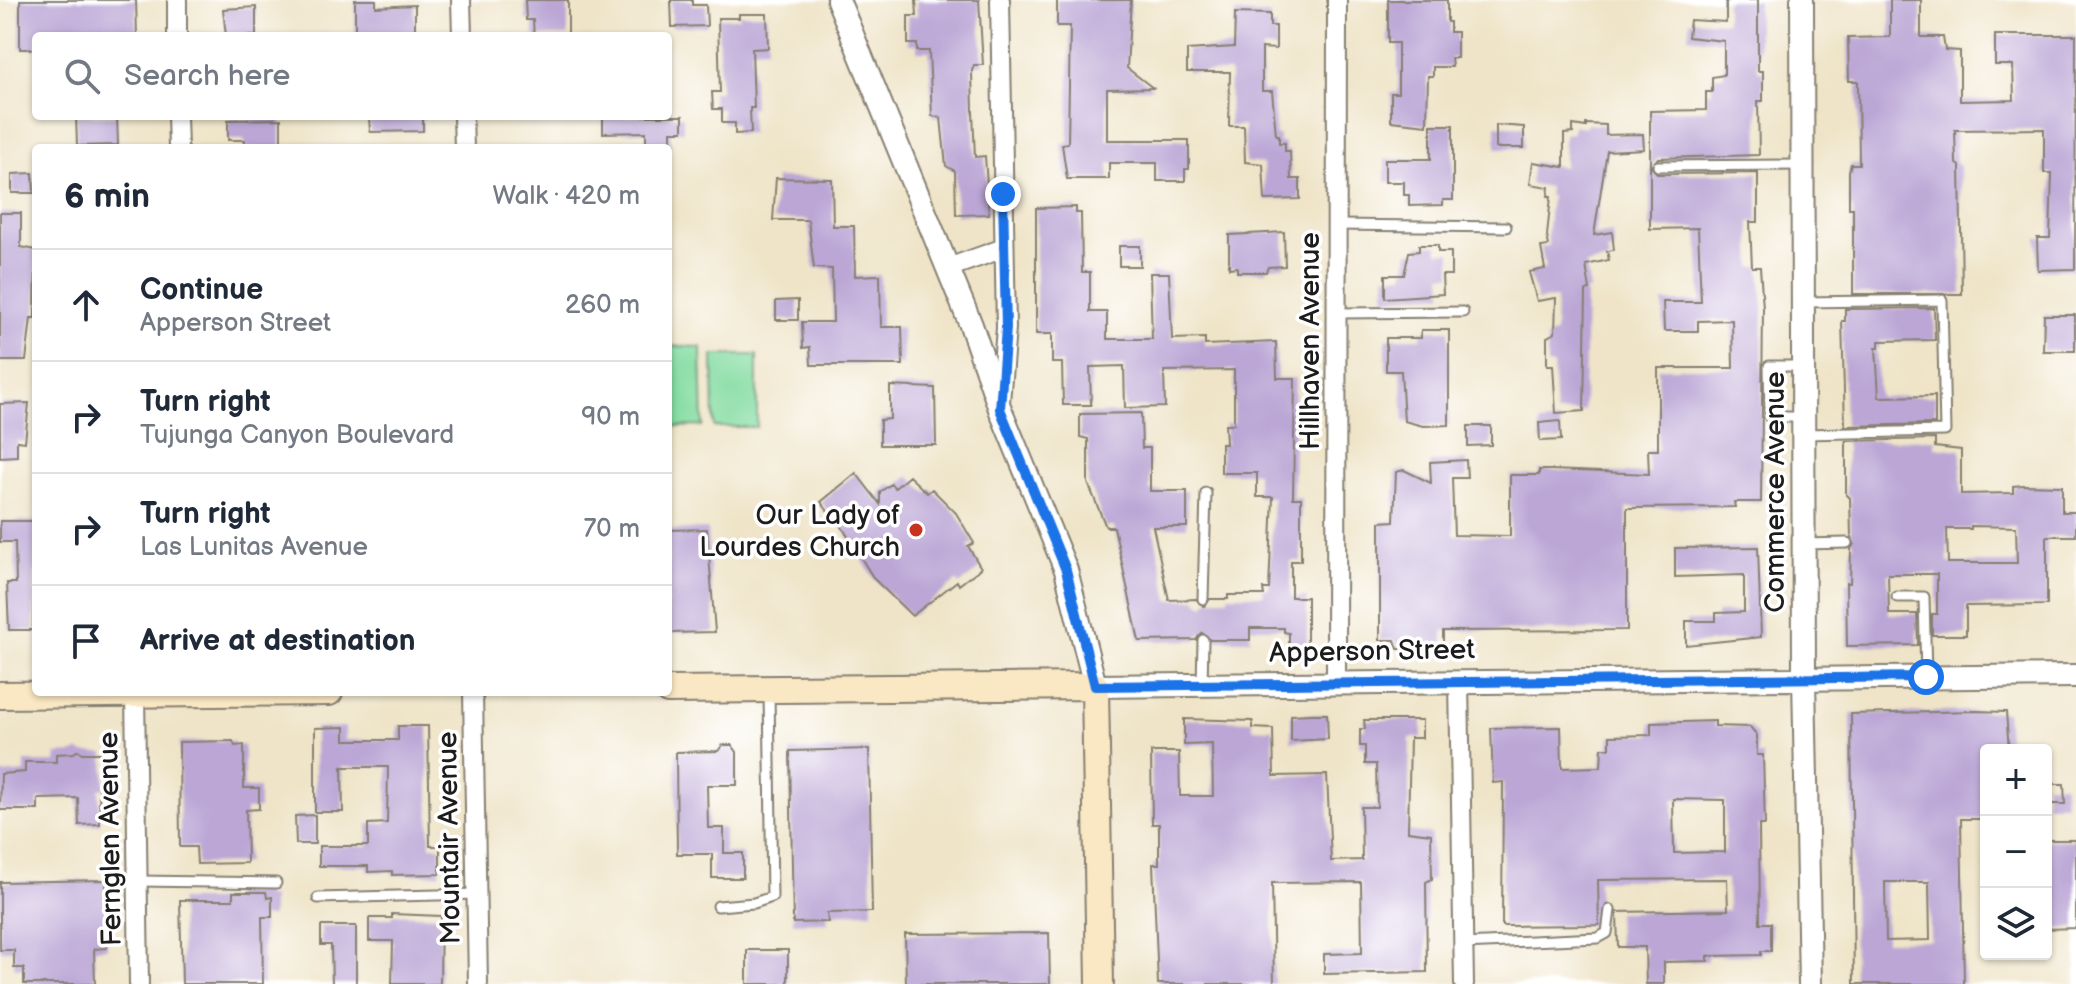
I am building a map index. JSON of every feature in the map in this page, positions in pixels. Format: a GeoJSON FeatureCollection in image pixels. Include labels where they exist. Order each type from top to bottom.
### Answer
{"type":"FeatureCollection","features":[{"type":"Feature","properties":{"kind":"main road","name":"Apperson Street"},"geometry":{"type":"LineString","coordinates":[[672,690],[1095,686]]}},
{"type":"Feature","properties":{"kind":"main road"},"geometry":{"type":"LineString","coordinates":[[1095,686],[1100,984]]}},
{"type":"Feature","properties":{"kind":"main road"},"geometry":{"type":"LineString","coordinates":[[0,695],[32,694]]}},
{"type":"Feature","properties":{"kind":"street"},"geometry":{"type":"LineString","coordinates":[[177,0],[177,32]]}},
{"type":"Feature","properties":{"kind":"street"},"geometry":{"type":"LineString","coordinates":[[461,0],[462,32]]}},
{"type":"Feature","properties":{"kind":"street"},"geometry":{"type":"LineString","coordinates":[[838,0],[948,268],[1000,409],[1066,570],[1095,686]]}},
{"type":"Feature","properties":{"kind":"street"},"geometry":{"type":"LineString","coordinates":[[1000,0],[1006,328],[1000,409]]}},
{"type":"Feature","properties":{"kind":"street","name":"Hillhaven Avenue"},"geometry":{"type":"LineString","coordinates":[[1336,683],[1337,0]]}},
{"type":"Feature","properties":{"kind":"street","name":"Commerce Avenue"},"geometry":{"type":"LineString","coordinates":[[1802,0],[1804,678],[1810,984]]}},
{"type":"Feature","properties":{"kind":"street"},"geometry":{"type":"LineString","coordinates":[[177,120],[178,144]]}},
{"type":"Feature","properties":{"kind":"street"},"geometry":{"type":"LineString","coordinates":[[463,120],[464,144]]}},
{"type":"Feature","properties":{"kind":"street"},"geometry":{"type":"LineString","coordinates":[[948,268],[1004,248]]}},
{"type":"Feature","properties":{"kind":"street","name":"Apperson Street"},"geometry":{"type":"LineString","coordinates":[[1095,686],[2076,676]]}},
{"type":"Feature","properties":{"kind":"street"},"geometry":{"type":"LineString","coordinates":[[1459,681],[1464,984]]}},
{"type":"Feature","properties":{"kind":"street","name":"Fernglen Avenue"},"geometry":{"type":"LineString","coordinates":[[135,696],[139,984]]}},
{"type":"Feature","properties":{"kind":"street","name":"Mountair Avenue"},"geometry":{"type":"LineString","coordinates":[[473,696],[478,984]]}},
{"type":"Feature","properties":{"kind":"lane"},"geometry":{"type":"LineString","coordinates":[[1658,166],[1803,165]]}},
{"type":"Feature","properties":{"kind":"lane"},"geometry":{"type":"LineString","coordinates":[[1337,225],[1506,227]]}},
{"type":"Feature","properties":{"kind":"lane"},"geometry":{"type":"LineString","coordinates":[[1804,302],[1942,300],[1945,431],[1804,426],[1770,417],[1769,366],[1804,366]]}},
{"type":"Feature","properties":{"kind":"lane"},"geometry":{"type":"LineString","coordinates":[[1337,313],[1463,312]]}},
{"type":"Feature","properties":{"kind":"lane"},"geometry":{"type":"LineString","coordinates":[[1203,599],[1206,493]]}},
{"type":"Feature","properties":{"kind":"lane"},"geometry":{"type":"LineString","coordinates":[[1804,544],[1847,543]]}},
{"type":"Feature","properties":{"kind":"lane"},"geometry":{"type":"LineString","coordinates":[[1897,597],[1924,597],[1926,677]]}},
{"type":"Feature","properties":{"kind":"lane"},"geometry":{"type":"LineString","coordinates":[[1202,685],[1203,640]]}},
{"type":"Feature","properties":{"kind":"lane"},"geometry":{"type":"LineString","coordinates":[[718,906],[754,903],[772,897],[769,689]]}},
{"type":"Feature","properties":{"kind":"lane"},"geometry":{"type":"LineString","coordinates":[[138,881],[276,883]]}},
{"type":"Feature","properties":{"kind":"lane"},"geometry":{"type":"LineString","coordinates":[[318,898],[477,894]]}},
{"type":"Feature","properties":{"kind":"lane"},"geometry":{"type":"LineString","coordinates":[[1463,944],[1598,938],[1607,933],[1610,910]]}},
{"type":"Feature","properties":{"kind":"green space"},"geometry":{"type":"Polygon","coordinates":[[[672,346],[701,347],[703,426],[672,427],[672,346]]]}},
{"type":"Feature","properties":{"kind":"green space"},"geometry":{"type":"Polygon","coordinates":[[[713,355],[757,355],[757,427],[714,427],[713,355]]]}},
{"type":"Feature","properties":{"kind":"building"},"geometry":{"type":"Polygon","coordinates":[[[20,0],[136,0],[137,32],[32,32],[32,49],[20,49],[20,0]]]}},
{"type":"Feature","properties":{"kind":"building"},"geometry":{"type":"Polygon","coordinates":[[[355,0],[376,0],[376,7],[415,5],[415,32],[355,32],[355,0]]]}},
{"type":"Feature","properties":{"kind":"building"},"geometry":{"type":"Polygon","coordinates":[[[525,0],[568,0],[568,32],[534,32],[533,20],[526,20],[525,0]]]}},
{"type":"Feature","properties":{"kind":"building"},"geometry":{"type":"Polygon","coordinates":[[[671,0],[692,0],[692,5],[706,5],[707,26],[672,27],[671,0]]]}},
{"type":"Feature","properties":{"kind":"building"},"geometry":{"type":"Polygon","coordinates":[[[916,0],[979,0],[983,65],[974,65],[972,71],[975,157],[985,156],[989,214],[956,215],[955,171],[946,166],[941,118],[932,116],[929,51],[917,51],[917,44],[908,44],[908,16],[917,16],[916,0]]]}},
{"type":"Feature","properties":{"kind":"building"},"geometry":{"type":"Polygon","coordinates":[[[1057,0],[1131,0],[1127,68],[1153,88],[1107,89],[1107,140],[1189,140],[1189,169],[1185,169],[1185,181],[1157,181],[1157,163],[1109,163],[1109,179],[1067,179],[1062,144],[1068,143],[1070,26],[1057,26],[1057,0]]]}},
{"type":"Feature","properties":{"kind":"building"},"geometry":{"type":"Polygon","coordinates":[[[1388,0],[1447,0],[1450,32],[1457,32],[1457,58],[1451,58],[1452,67],[1433,67],[1433,76],[1428,76],[1427,125],[1391,121],[1391,93],[1398,93],[1398,43],[1388,43],[1388,0]]]}},
{"type":"Feature","properties":{"kind":"building"},"geometry":{"type":"Polygon","coordinates":[[[1758,0],[1758,71],[1763,71],[1763,101],[1758,101],[1759,155],[1658,158],[1651,167],[1658,174],[1758,173],[1758,222],[1750,222],[1752,267],[1760,267],[1763,308],[1761,502],[1734,502],[1735,507],[1627,508],[1627,630],[1443,631],[1443,648],[1398,649],[1395,640],[1380,640],[1380,522],[1394,521],[1396,472],[1404,470],[1431,483],[1430,462],[1466,460],[1467,478],[1452,478],[1454,535],[1510,536],[1510,475],[1539,475],[1539,470],[1649,474],[1648,450],[1658,450],[1658,368],[1733,368],[1732,320],[1698,321],[1698,331],[1664,331],[1663,302],[1701,302],[1698,228],[1650,229],[1650,111],[1706,110],[1706,92],[1712,92],[1712,77],[1724,75],[1724,41],[1688,37],[1690,20],[1726,22],[1726,2],[1758,0]]]}},
{"type":"Feature","properties":{"kind":"building"},"geometry":{"type":"Polygon","coordinates":[[[1890,0],[1921,0],[1921,37],[1943,37],[1945,50],[1960,51],[1960,101],[2014,100],[2013,65],[1995,65],[1995,35],[2076,35],[2075,269],[2038,270],[2037,238],[2050,238],[2052,173],[2044,173],[2044,129],[1955,130],[1956,163],[1960,166],[1962,294],[1853,294],[1853,208],[1849,208],[1849,171],[1851,164],[1859,164],[1858,81],[1849,81],[1848,38],[1890,37],[1890,0]]]}},
{"type":"Feature","properties":{"kind":"building"},"geometry":{"type":"Polygon","coordinates":[[[256,7],[256,32],[226,32],[223,9],[256,7]]]}},
{"type":"Feature","properties":{"kind":"building"},"geometry":{"type":"Polygon","coordinates":[[[1235,13],[1270,14],[1270,26],[1276,26],[1276,49],[1262,48],[1262,91],[1272,91],[1276,135],[1279,135],[1279,143],[1285,143],[1285,151],[1290,151],[1291,179],[1300,179],[1300,199],[1265,200],[1263,164],[1245,162],[1244,126],[1229,126],[1230,72],[1187,72],[1187,50],[1234,47],[1235,13]]]}},
{"type":"Feature","properties":{"kind":"building"},"geometry":{"type":"Polygon","coordinates":[[[739,14],[767,14],[768,48],[752,49],[754,108],[750,108],[751,133],[735,134],[735,123],[722,123],[722,109],[713,109],[712,92],[720,92],[718,18],[739,18],[739,14]]]}},
{"type":"Feature","properties":{"kind":"building"},"geometry":{"type":"Polygon","coordinates":[[[672,116],[683,116],[683,131],[671,131],[671,144],[646,144],[646,132],[603,133],[603,120],[672,120],[672,116]]]}},
{"type":"Feature","properties":{"kind":"building"},"geometry":{"type":"Polygon","coordinates":[[[76,120],[117,120],[118,144],[77,144],[76,120]]]}},
{"type":"Feature","properties":{"kind":"building"},"geometry":{"type":"Polygon","coordinates":[[[228,120],[281,120],[281,144],[245,144],[245,140],[228,140],[228,120]]]}},
{"type":"Feature","properties":{"kind":"building"},"geometry":{"type":"Polygon","coordinates":[[[369,120],[423,120],[423,131],[370,132],[369,120]]]}},
{"type":"Feature","properties":{"kind":"building"},"geometry":{"type":"Polygon","coordinates":[[[1586,124],[1606,125],[1606,135],[1643,134],[1644,149],[1607,151],[1594,235],[1612,232],[1614,250],[1607,251],[1609,260],[1586,265],[1590,290],[1586,291],[1584,411],[1556,413],[1553,365],[1547,365],[1547,337],[1555,333],[1556,298],[1537,301],[1529,272],[1545,269],[1541,247],[1549,246],[1551,196],[1548,196],[1549,187],[1530,184],[1533,162],[1564,167],[1564,134],[1573,133],[1573,125],[1586,127],[1586,124]]]}},
{"type":"Feature","properties":{"kind":"building"},"geometry":{"type":"Polygon","coordinates":[[[1431,125],[1453,125],[1453,200],[1443,200],[1443,205],[1409,206],[1409,195],[1404,195],[1404,182],[1385,182],[1385,159],[1431,159],[1431,125]]]}},
{"type":"Feature","properties":{"kind":"building"},"geometry":{"type":"Polygon","coordinates":[[[1496,125],[1524,127],[1524,148],[1496,148],[1496,125]]]}},
{"type":"Feature","properties":{"kind":"building"},"geometry":{"type":"Polygon","coordinates":[[[32,173],[32,193],[12,193],[12,174],[32,173]]]}},
{"type":"Feature","properties":{"kind":"building"},"geometry":{"type":"Polygon","coordinates":[[[776,178],[832,179],[833,226],[854,226],[855,276],[880,275],[881,327],[902,327],[903,365],[811,365],[810,347],[803,348],[802,322],[833,322],[832,269],[814,268],[808,220],[773,220],[776,178]]]}},
{"type":"Feature","properties":{"kind":"building"},"geometry":{"type":"Polygon","coordinates":[[[1076,207],[1076,213],[1081,213],[1082,272],[1090,272],[1090,312],[1107,312],[1107,339],[1152,339],[1150,273],[1169,273],[1172,339],[1205,338],[1205,345],[1276,342],[1277,378],[1295,378],[1293,498],[1301,498],[1301,561],[1291,561],[1291,597],[1307,597],[1307,646],[1289,646],[1289,633],[1284,632],[1284,628],[1250,628],[1250,640],[1210,640],[1202,633],[1196,640],[1139,641],[1114,527],[1106,527],[1088,483],[1088,439],[1080,437],[1080,414],[1141,413],[1142,448],[1150,448],[1150,491],[1187,491],[1187,527],[1153,527],[1169,600],[1196,599],[1204,606],[1210,599],[1228,599],[1228,595],[1264,595],[1263,589],[1269,589],[1273,497],[1257,497],[1257,473],[1221,473],[1221,444],[1226,444],[1225,424],[1234,424],[1234,370],[1164,371],[1165,407],[1125,408],[1124,366],[1090,367],[1091,405],[1063,405],[1062,363],[1052,363],[1052,334],[1036,334],[1036,208],[1076,207]]]}},
{"type":"Feature","properties":{"kind":"building"},"geometry":{"type":"Polygon","coordinates":[[[0,213],[21,213],[21,247],[32,249],[32,318],[26,361],[0,361],[0,213]]]}},
{"type":"Feature","properties":{"kind":"building"},"geometry":{"type":"Polygon","coordinates":[[[1284,232],[1285,266],[1268,267],[1266,272],[1237,272],[1237,267],[1229,268],[1229,235],[1284,232]]]}},
{"type":"Feature","properties":{"kind":"building"},"geometry":{"type":"Polygon","coordinates":[[[1419,245],[1438,245],[1438,252],[1451,252],[1451,275],[1442,275],[1443,294],[1385,298],[1385,275],[1404,275],[1409,252],[1419,251],[1419,245]]]}},
{"type":"Feature","properties":{"kind":"building"},"geometry":{"type":"Polygon","coordinates":[[[1119,246],[1140,246],[1140,266],[1119,266],[1119,246]]]}},
{"type":"Feature","properties":{"kind":"building"},"geometry":{"type":"Polygon","coordinates":[[[798,300],[798,320],[776,320],[776,301],[798,300]]]}},
{"type":"Feature","properties":{"kind":"building"},"geometry":{"type":"Polygon","coordinates":[[[1934,308],[1935,340],[1879,341],[1879,348],[1876,348],[1879,397],[1935,396],[1935,424],[1845,426],[1842,321],[1845,321],[1845,309],[1934,308]]]}},
{"type":"Feature","properties":{"kind":"building"},"geometry":{"type":"Polygon","coordinates":[[[2044,315],[2075,315],[2075,351],[2043,351],[2044,315]]]}},
{"type":"Feature","properties":{"kind":"building"},"geometry":{"type":"Polygon","coordinates":[[[1421,330],[1449,330],[1449,425],[1423,426],[1404,421],[1401,371],[1386,371],[1386,338],[1421,338],[1421,330]]]}},
{"type":"Feature","properties":{"kind":"building"},"geometry":{"type":"Polygon","coordinates":[[[890,386],[935,388],[936,445],[880,445],[880,420],[890,419],[890,386]]]}},
{"type":"Feature","properties":{"kind":"building"},"geometry":{"type":"Polygon","coordinates":[[[29,403],[25,442],[17,441],[17,456],[0,457],[0,404],[29,403]]]}},
{"type":"Feature","properties":{"kind":"building"},"geometry":{"type":"Polygon","coordinates":[[[1560,421],[1561,440],[1540,441],[1539,423],[1560,421]]]}},
{"type":"Feature","properties":{"kind":"building"},"geometry":{"type":"Polygon","coordinates":[[[1468,426],[1491,426],[1491,445],[1468,446],[1468,426]]]}},
{"type":"Feature","properties":{"kind":"building"},"geometry":{"type":"Polygon","coordinates":[[[1935,439],[1935,447],[1961,450],[1961,494],[2013,493],[2013,486],[2024,485],[2062,486],[2062,512],[2076,512],[2076,536],[2047,536],[2047,605],[1966,606],[1966,635],[1932,635],[1932,614],[1937,614],[1937,574],[1888,574],[1889,614],[1917,614],[1918,645],[1847,646],[1846,583],[1850,583],[1851,549],[1854,544],[1850,498],[1846,494],[1846,441],[1935,439]],[[2016,527],[1947,529],[1948,563],[2017,563],[2016,527]]]}},
{"type":"Feature","properties":{"kind":"building"},"geometry":{"type":"Polygon","coordinates":[[[856,473],[880,504],[880,492],[891,484],[895,488],[909,476],[927,493],[932,489],[956,513],[974,543],[968,546],[981,568],[959,585],[957,581],[912,616],[874,579],[836,517],[834,519],[821,502],[856,473]]]}},
{"type":"Feature","properties":{"kind":"building"},"geometry":{"type":"Polygon","coordinates":[[[0,521],[32,521],[32,630],[9,630],[7,583],[16,583],[15,542],[0,542],[0,521]]]}},
{"type":"Feature","properties":{"kind":"building"},"geometry":{"type":"Polygon","coordinates":[[[707,529],[715,632],[672,633],[672,530],[707,529]]]}},
{"type":"Feature","properties":{"kind":"building"},"geometry":{"type":"Polygon","coordinates":[[[1758,547],[1761,637],[1686,645],[1686,621],[1716,621],[1716,613],[1744,612],[1744,575],[1675,577],[1675,548],[1758,547]]]}},
{"type":"Feature","properties":{"kind":"building"},"geometry":{"type":"Polygon","coordinates":[[[2006,712],[2009,744],[1980,744],[1980,819],[1961,819],[1964,984],[1854,984],[1851,714],[2006,712]],[[1885,882],[1886,941],[1930,940],[1929,882],[1885,882]]]}},
{"type":"Feature","properties":{"kind":"building"},"geometry":{"type":"Polygon","coordinates":[[[1327,714],[1328,739],[1291,741],[1291,715],[1327,714]]]}},
{"type":"Feature","properties":{"kind":"building"},"geometry":{"type":"Polygon","coordinates":[[[1184,719],[1253,721],[1253,728],[1273,729],[1274,776],[1327,775],[1331,861],[1362,860],[1361,807],[1377,807],[1376,764],[1365,764],[1365,746],[1360,746],[1360,729],[1365,729],[1364,720],[1422,720],[1422,738],[1410,738],[1408,831],[1431,834],[1432,879],[1426,882],[1427,972],[1324,974],[1324,954],[1362,953],[1361,882],[1272,883],[1274,984],[1158,984],[1153,864],[1159,864],[1159,824],[1152,824],[1151,752],[1179,752],[1180,796],[1213,796],[1212,744],[1184,745],[1184,719]]]}},
{"type":"Feature","properties":{"kind":"building"},"geometry":{"type":"Polygon","coordinates":[[[1715,721],[1715,726],[1750,727],[1757,735],[1757,755],[1763,755],[1765,825],[1759,825],[1760,923],[1771,923],[1771,951],[1761,951],[1761,955],[1708,956],[1708,961],[1664,962],[1664,984],[1646,984],[1645,947],[1618,947],[1617,912],[1728,910],[1727,879],[1598,880],[1599,925],[1502,926],[1503,782],[1493,783],[1491,728],[1561,727],[1562,768],[1601,767],[1602,748],[1610,748],[1610,736],[1651,735],[1651,723],[1715,721]],[[1673,799],[1674,853],[1725,852],[1725,800],[1673,799]]]}},
{"type":"Feature","properties":{"kind":"building"},"geometry":{"type":"Polygon","coordinates":[[[398,726],[428,726],[430,846],[440,846],[440,874],[392,875],[392,871],[368,872],[368,866],[319,866],[319,846],[368,846],[368,824],[387,823],[388,767],[342,767],[343,812],[315,812],[315,728],[345,727],[345,740],[398,740],[398,726]]]}},
{"type":"Feature","properties":{"kind":"building"},"geometry":{"type":"Polygon","coordinates":[[[233,741],[235,746],[244,745],[244,788],[259,788],[259,809],[246,810],[247,863],[197,864],[196,847],[180,847],[179,742],[233,741]]]}},
{"type":"Feature","properties":{"kind":"building"},"geometry":{"type":"Polygon","coordinates":[[[723,745],[732,745],[737,752],[737,785],[707,785],[708,828],[724,828],[724,853],[743,853],[743,878],[712,878],[712,854],[677,854],[676,752],[718,751],[723,745]]]}},
{"type":"Feature","properties":{"kind":"building"},"geometry":{"type":"Polygon","coordinates":[[[869,749],[872,912],[827,913],[828,922],[793,923],[790,751],[869,749]]]}},
{"type":"Feature","properties":{"kind":"building"},"geometry":{"type":"Polygon","coordinates":[[[78,750],[82,753],[104,753],[105,789],[99,789],[100,824],[79,825],[78,798],[38,799],[38,810],[0,810],[1,774],[25,772],[25,762],[56,762],[56,754],[78,750]]]}},
{"type":"Feature","properties":{"kind":"building"},"geometry":{"type":"Polygon","coordinates":[[[2052,784],[2064,784],[2065,804],[2052,804],[2052,784]]]}},
{"type":"Feature","properties":{"kind":"building"},"geometry":{"type":"Polygon","coordinates":[[[315,815],[315,844],[296,844],[295,816],[315,815]]]}},
{"type":"Feature","properties":{"kind":"building"},"geometry":{"type":"Polygon","coordinates":[[[2052,840],[2076,840],[2076,928],[2052,929],[2052,840]]]}},
{"type":"Feature","properties":{"kind":"building"},"geometry":{"type":"Polygon","coordinates":[[[106,880],[107,948],[94,949],[95,984],[24,984],[24,968],[14,968],[14,950],[0,950],[0,882],[106,880]]]}},
{"type":"Feature","properties":{"kind":"building"},"geometry":{"type":"Polygon","coordinates":[[[233,892],[266,892],[267,898],[272,897],[272,917],[262,917],[263,984],[182,984],[180,900],[233,900],[233,892]]]}},
{"type":"Feature","properties":{"kind":"building"},"geometry":{"type":"Polygon","coordinates":[[[392,914],[441,916],[440,984],[392,984],[393,941],[369,941],[369,918],[392,918],[392,914]]]}},
{"type":"Feature","properties":{"kind":"building"},"geometry":{"type":"Polygon","coordinates":[[[321,926],[356,926],[356,984],[332,984],[331,945],[321,945],[321,926]]]}},
{"type":"Feature","properties":{"kind":"building"},"geometry":{"type":"Polygon","coordinates":[[[1049,933],[1050,984],[906,984],[905,934],[1049,933]]]}},
{"type":"Feature","properties":{"kind":"building"},"geometry":{"type":"Polygon","coordinates":[[[747,950],[788,950],[788,984],[747,984],[747,950]]]}},
{"type":"Feature","properties":{"kind":"place","name":"Our Lady of Lourdes Church"},"geometry":{"type":"Point","coordinates":[916,530]}},
{"type":"Feature","properties":{"kind":"route"},"geometry":{"type":"LineString","coordinates":[[1003,194],[1006,328],[1000,409],[1066,570],[1095,686],[1926,677]]}}]}
